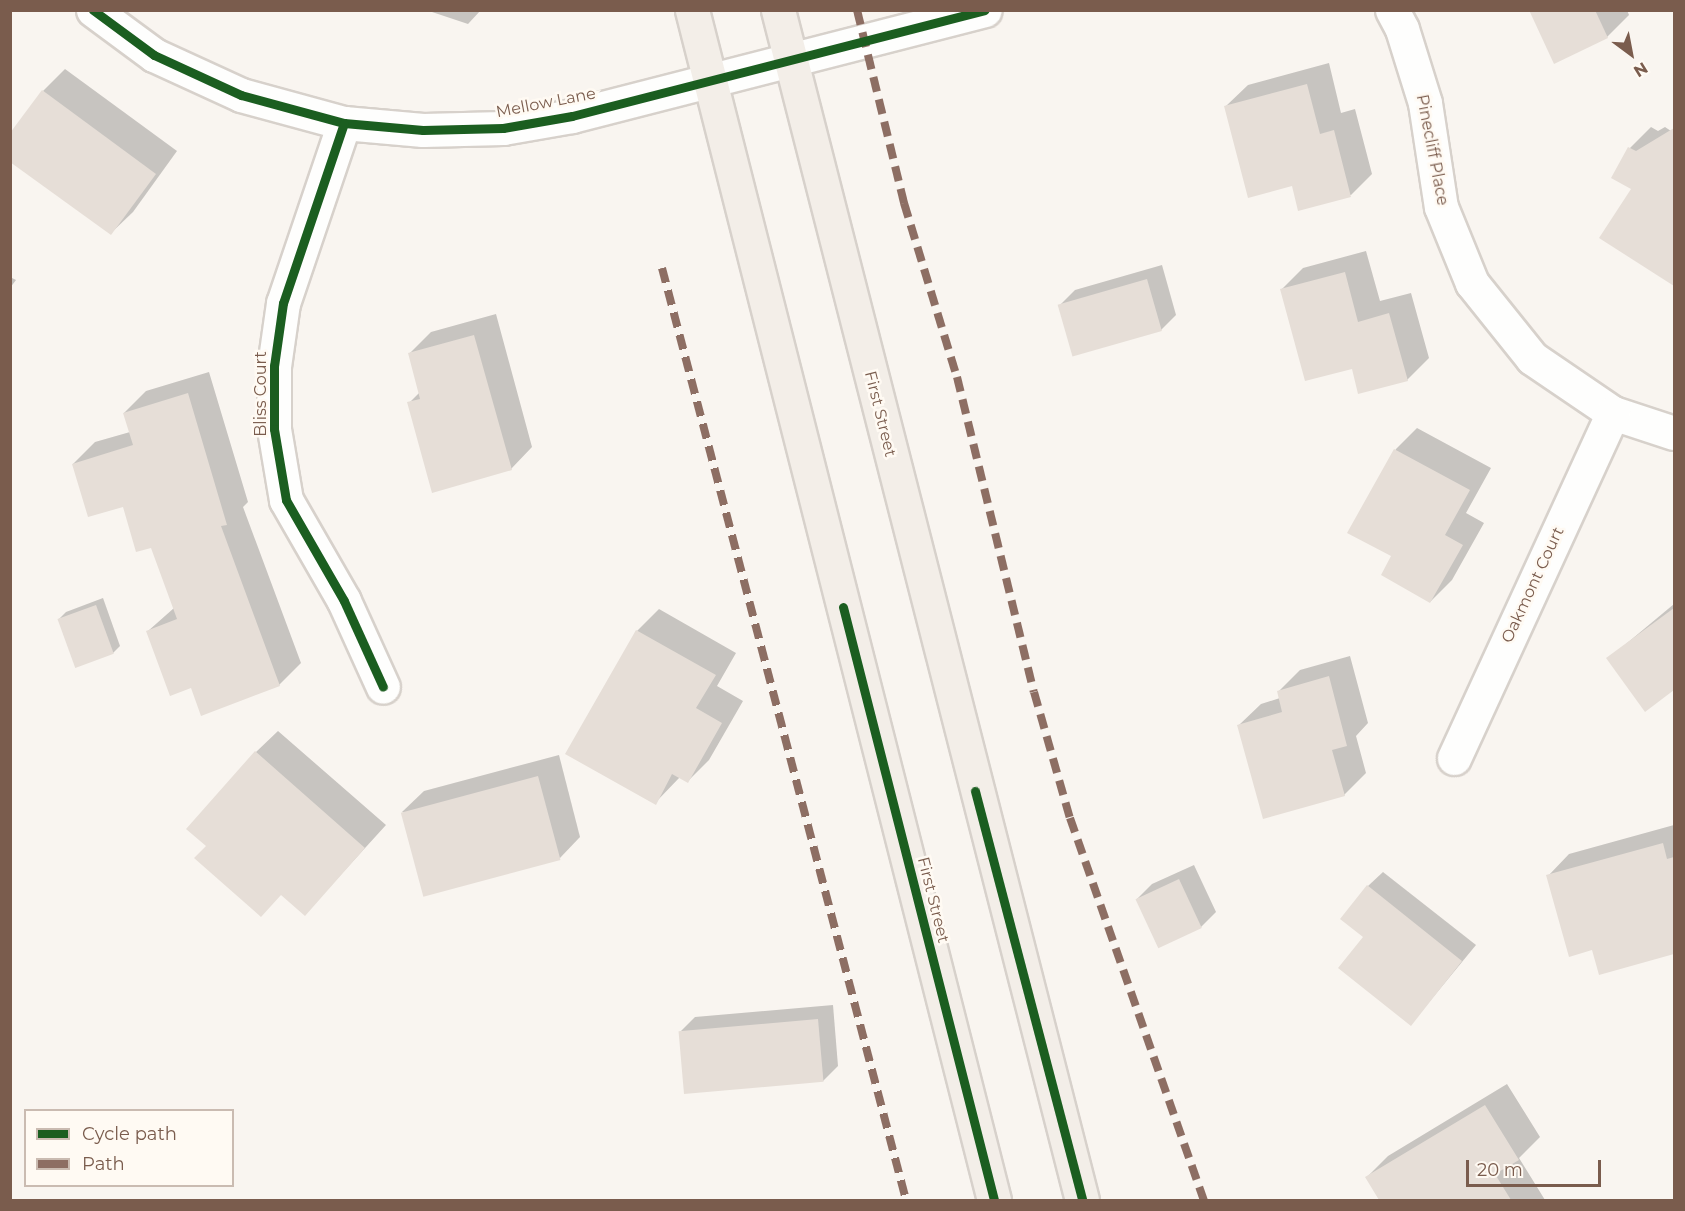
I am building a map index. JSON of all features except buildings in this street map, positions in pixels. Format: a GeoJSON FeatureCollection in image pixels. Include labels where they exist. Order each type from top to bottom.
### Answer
{"type":"FeatureCollection","features":[{"type":"Feature","properties":{"kind":"main road","name":"First Street"},"geometry":{"type":"LineString","coordinates":[[692,10],[994,1200]]}},
{"type":"Feature","properties":{"kind":"main road","name":"First Street"},"geometry":{"type":"LineString","coordinates":[[778,10],[1082,1200]]}},
{"type":"Feature","properties":{"kind":"street","name":"Mellow Lane"},"geometry":{"type":"LineString","coordinates":[[93,10],[154,54],[241,95],[344,123],[423,130],[503,128],[572,116],[985,10]]}},
{"type":"Feature","properties":{"kind":"street","name":"Pinecliff Place"},"geometry":{"type":"LineString","coordinates":[[1392,10],[1401,29],[1425,103],[1441,207],[1472,283],[1532,358],[1613,413],[1674,433]]}},
{"type":"Feature","properties":{"kind":"street","name":"Bliss Court"},"geometry":{"type":"LineString","coordinates":[[344,123],[282,303],[273,366],[274,429],[286,500],[344,601],[383,687]]}},
{"type":"Feature","properties":{"kind":"street","name":"Oakmont Court"},"geometry":{"type":"LineString","coordinates":[[1454,758],[1613,413]]}},
{"type":"Feature","properties":{"kind":"marked path"},"geometry":{"type":"LineString","coordinates":[[857,10],[904,203],[957,377],[1034,692],[1070,818],[1204,1200]]}},
{"type":"Feature","properties":{"kind":"marked path"},"geometry":{"type":"LineString","coordinates":[[662,268],[906,1200]]}},
{"type":"Feature","properties":{"kind":"cycle path"},"geometry":{"type":"LineString","coordinates":[[93,10],[154,55],[241,95],[344,123],[423,130],[503,128],[572,116],[985,10]]}},
{"type":"Feature","properties":{"kind":"cycle path"},"geometry":{"type":"LineString","coordinates":[[344,123],[283,303],[274,366],[274,429],[286,500],[344,601],[383,687]]}},
{"type":"Feature","properties":{"kind":"cycle path"},"geometry":{"type":"LineString","coordinates":[[843,607],[994,1200]]}},
{"type":"Feature","properties":{"kind":"cycle path"},"geometry":{"type":"LineString","coordinates":[[975,791],[1082,1200]]}}]}
